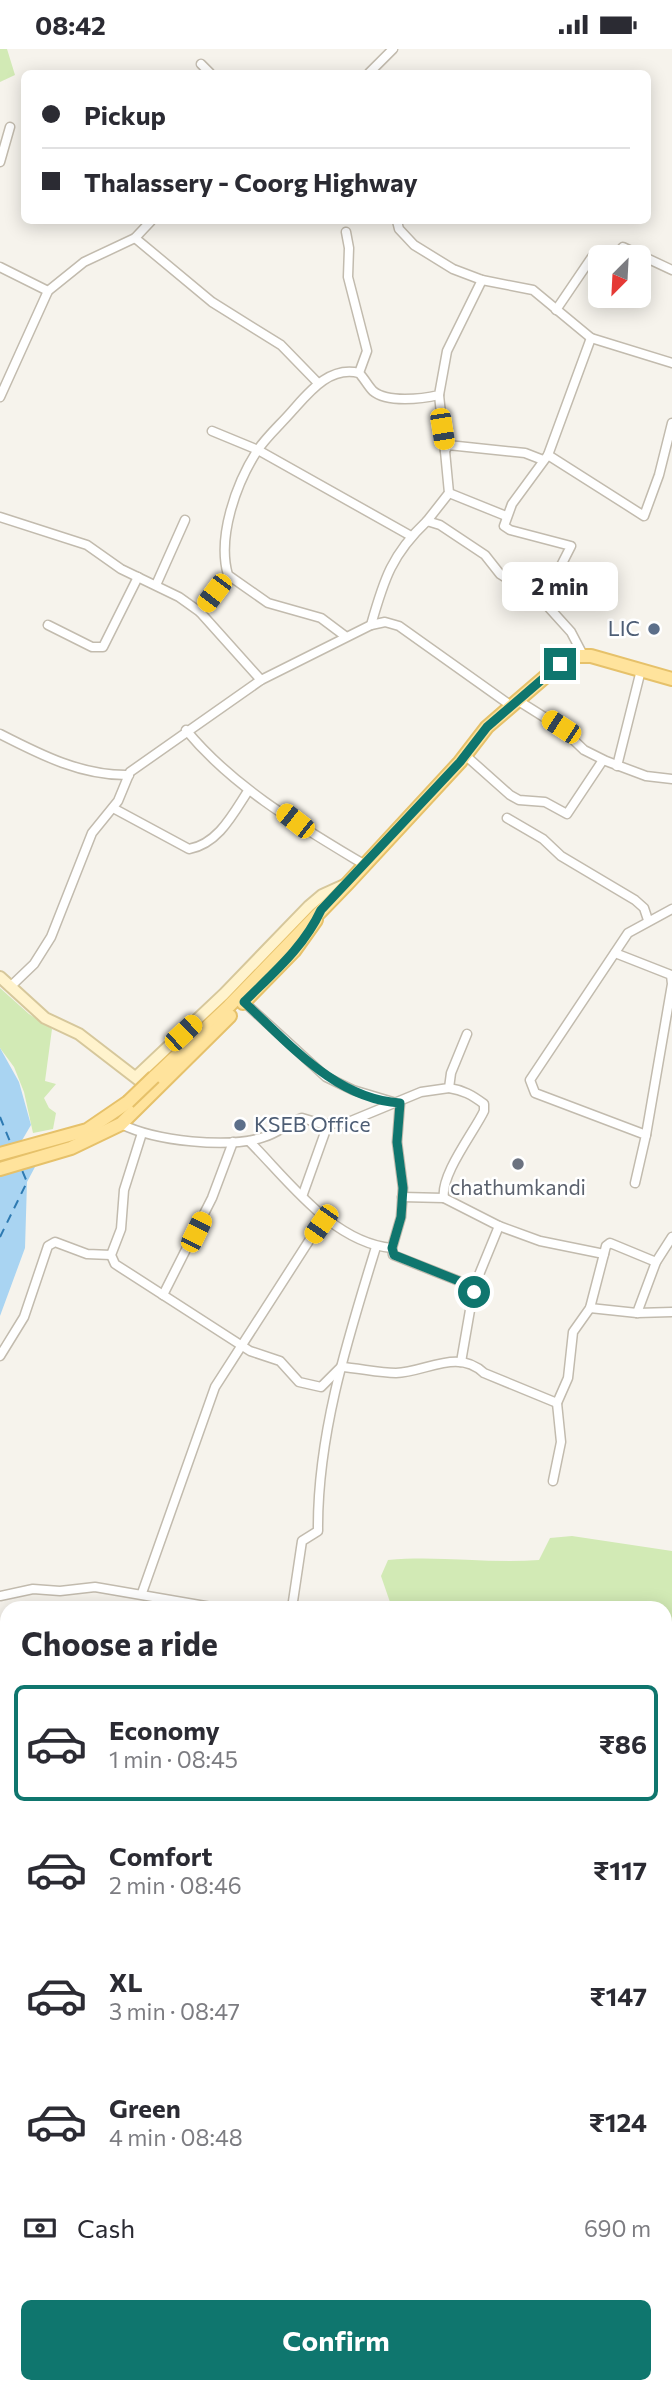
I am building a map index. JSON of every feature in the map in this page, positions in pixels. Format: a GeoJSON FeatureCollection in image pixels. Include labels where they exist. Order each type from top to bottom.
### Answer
{"type":"FeatureCollection","features":[{"type":"Feature","properties":{"kind":"main road"},"geometry":{"type":"LineString","coordinates":[[0,1154],[86,1130],[128,1103],[229,1006],[348,883],[513,702],[560,664],[583,655],[672,680]]}},
{"type":"Feature","properties":{"kind":"main road"},"geometry":{"type":"LineString","coordinates":[[0,1169],[88,1142],[121,1124],[155,1094],[310,933],[321,910]]}},
{"type":"Feature","properties":{"kind":"street"},"geometry":{"type":"LineString","coordinates":[[372,70],[393,49]]}},
{"type":"Feature","properties":{"kind":"street"},"geometry":{"type":"LineString","coordinates":[[201,64],[207,70]]}},
{"type":"Feature","properties":{"kind":"street"},"geometry":{"type":"LineString","coordinates":[[0,162],[10,127]]}},
{"type":"Feature","properties":{"kind":"street"},"geometry":{"type":"LineString","coordinates":[[0,397],[48,291],[84,263],[135,238],[148,224]]}},
{"type":"Feature","properties":{"kind":"street"},"geometry":{"type":"LineString","coordinates":[[398,224],[414,245],[453,269],[482,280],[533,291],[591,338],[672,363]]}},
{"type":"Feature","properties":{"kind":"street"},"geometry":{"type":"LineString","coordinates":[[346,232],[349,248],[348,277],[367,351],[359,373]]}},
{"type":"Feature","properties":{"kind":"street"},"geometry":{"type":"LineString","coordinates":[[135,238],[212,302],[281,345],[317,382]]}},
{"type":"Feature","properties":{"kind":"street"},"geometry":{"type":"LineString","coordinates":[[651,260],[672,270]]}},
{"type":"Feature","properties":{"kind":"street"},"geometry":{"type":"LineString","coordinates":[[556,310],[588,263]]}},
{"type":"Feature","properties":{"kind":"street"},"geometry":{"type":"LineString","coordinates":[[0,267],[48,291]]}},
{"type":"Feature","properties":{"kind":"street"},"geometry":{"type":"LineString","coordinates":[[371,625],[385,575],[411,536],[449,493],[439,395],[447,351],[482,280]]}},
{"type":"Feature","properties":{"kind":"street"},"geometry":{"type":"LineString","coordinates":[[543,601],[571,546],[510,530],[504,526],[506,516],[546,458],[591,338]]}},
{"type":"Feature","properties":{"kind":"street"},"geometry":{"type":"LineString","coordinates":[[200,612],[228,575],[223,543],[242,481],[258,450],[317,382],[349,370],[359,373],[374,392],[384,395],[422,399],[439,395]]}},
{"type":"Feature","properties":{"kind":"street"},"geometry":{"type":"LineString","coordinates":[[445,451],[448,446],[525,453],[546,458],[644,516],[669,448],[672,423]]}},
{"type":"Feature","properties":{"kind":"street"},"geometry":{"type":"LineString","coordinates":[[212,431],[258,450],[411,536]]}},
{"type":"Feature","properties":{"kind":"street"},"geometry":{"type":"LineString","coordinates":[[449,493],[506,516]]}},
{"type":"Feature","properties":{"kind":"street"},"geometry":{"type":"LineString","coordinates":[[0,517],[87,545],[200,612],[261,680]]}},
{"type":"Feature","properties":{"kind":"street"},"geometry":{"type":"LineString","coordinates":[[156,585],[185,520]]}},
{"type":"Feature","properties":{"kind":"street"},"geometry":{"type":"LineString","coordinates":[[427,521],[440,525],[485,555],[500,574],[543,601],[571,632],[583,655]]}},
{"type":"Feature","properties":{"kind":"street"},"geometry":{"type":"LineString","coordinates":[[228,575],[268,603],[321,618],[345,636]]}},
{"type":"Feature","properties":{"kind":"street"},"geometry":{"type":"LineString","coordinates":[[48,625],[92,647],[103,647],[138,577]]}},
{"type":"Feature","properties":{"kind":"street"},"geometry":{"type":"LineString","coordinates":[[10,987],[42,953],[92,833],[113,808],[129,775],[186,730],[261,680],[371,625],[384,622],[399,626],[513,702],[561,727],[584,750],[603,760],[646,776],[672,779]]}},
{"type":"Feature","properties":{"kind":"street"},"geometry":{"type":"LineString","coordinates":[[617,766],[641,670]]}},
{"type":"Feature","properties":{"kind":"street"},"geometry":{"type":"LineString","coordinates":[[186,730],[209,758],[248,792],[365,865]]}},
{"type":"Feature","properties":{"kind":"street"},"geometry":{"type":"LineString","coordinates":[[0,734],[60,764],[111,776],[129,775]]}},
{"type":"Feature","properties":{"kind":"street"},"geometry":{"type":"LineString","coordinates":[[465,755],[510,795],[519,800],[534,799],[545,802],[567,814],[603,760]]}},
{"type":"Feature","properties":{"kind":"street"},"geometry":{"type":"LineString","coordinates":[[113,808],[189,849],[201,847],[214,838],[248,792]]}},
{"type":"Feature","properties":{"kind":"street"},"geometry":{"type":"LineString","coordinates":[[507,818],[543,839],[561,856],[635,900],[644,908],[648,921]]}},
{"type":"Feature","properties":{"kind":"street"},"geometry":{"type":"LineString","coordinates":[[136,1077],[224,994],[309,906],[322,895],[348,883]]}},
{"type":"Feature","properties":{"kind":"street"},"geometry":{"type":"LineString","coordinates":[[646,1135],[535,1093],[530,1080],[628,933],[672,909]]}},
{"type":"Feature","properties":{"kind":"street"},"geometry":{"type":"LineString","coordinates":[[615,953],[671,975],[672,984],[635,1183]]}},
{"type":"Feature","properties":{"kind":"street"},"geometry":{"type":"LineString","coordinates":[[0,977],[45,1018],[79,1034],[155,1094]]}},
{"type":"Feature","properties":{"kind":"street"},"geometry":{"type":"LineString","coordinates":[[244,1002],[326,1077],[352,1090],[397,1102]]}},
{"type":"Feature","properties":{"kind":"street"},"geometry":{"type":"LineString","coordinates":[[449,1088],[451,1073],[467,1034]]}},
{"type":"Feature","properties":{"kind":"street"},"geometry":{"type":"LineString","coordinates":[[121,1124],[142,1133],[233,1142],[249,1141],[276,1133],[289,1122],[302,1118],[328,1124],[346,1123],[421,1092],[449,1088],[462,1090],[484,1104],[484,1111],[450,1172],[444,1186],[444,1198]]}},
{"type":"Feature","properties":{"kind":"street"},"geometry":{"type":"LineString","coordinates":[[397,1102],[397,1142],[402,1197],[392,1248],[394,1255],[474,1287]]}},
{"type":"Feature","properties":{"kind":"street"},"geometry":{"type":"LineString","coordinates":[[303,1194],[328,1124]]}},
{"type":"Feature","properties":{"kind":"street"},"geometry":{"type":"LineString","coordinates":[[142,1133],[124,1190],[121,1229],[111,1255],[115,1264],[243,1346],[280,1361],[299,1382],[321,1387],[341,1367]]}},
{"type":"Feature","properties":{"kind":"street"},"geometry":{"type":"LineString","coordinates":[[249,1141],[303,1194],[324,1219],[376,1247],[392,1248]]}},
{"type":"Feature","properties":{"kind":"street"},"geometry":{"type":"LineString","coordinates":[[163,1295],[212,1198],[233,1142]]}},
{"type":"Feature","properties":{"kind":"street"},"geometry":{"type":"LineString","coordinates":[[402,1197],[444,1198],[499,1226],[540,1241],[604,1254]]}},
{"type":"Feature","properties":{"kind":"street"},"geometry":{"type":"LineString","coordinates":[[142,1593],[215,1387],[324,1219]]}},
{"type":"Feature","properties":{"kind":"street"},"geometry":{"type":"LineString","coordinates":[[461,1362],[474,1287],[499,1226]]}},
{"type":"Feature","properties":{"kind":"street"},"geometry":{"type":"LineString","coordinates":[[637,1313],[656,1262],[672,1237]]}},
{"type":"Feature","properties":{"kind":"street"},"geometry":{"type":"LineString","coordinates":[[0,1356],[24,1317],[48,1246],[55,1242],[87,1254],[111,1255]]}},
{"type":"Feature","properties":{"kind":"street"},"geometry":{"type":"LineString","coordinates":[[553,1481],[561,1442],[557,1403],[568,1378],[573,1332],[590,1308],[606,1246],[610,1244],[656,1262]]}},
{"type":"Feature","properties":{"kind":"street"},"geometry":{"type":"LineString","coordinates":[[293,1601],[302,1542],[318,1531],[322,1457],[341,1367],[376,1247]]}},
{"type":"Feature","properties":{"kind":"street"},"geometry":{"type":"LineString","coordinates":[[590,1308],[637,1313],[672,1312]]}},
{"type":"Feature","properties":{"kind":"street"},"geometry":{"type":"LineString","coordinates":[[341,1367],[395,1373],[439,1363],[461,1362],[557,1403]]}},
{"type":"Feature","properties":{"kind":"street"},"geometry":{"type":"LineString","coordinates":[[0,1595],[33,1589],[60,1591],[95,1587],[182,1601]]}},
{"type":"Feature","properties":{"kind":"green space"},"geometry":{"type":"Polygon","coordinates":[[[0,49],[7,49],[15,75],[0,82],[0,49]]]}},
{"type":"Feature","properties":{"kind":"green space"},"geometry":{"type":"Polygon","coordinates":[[[0,988],[29,1014],[52,1029],[45,1081],[56,1084],[44,1098],[49,1108],[56,1113],[53,1129],[33,1133],[24,1092],[14,1067],[0,1048],[0,988]]]}},
{"type":"Feature","properties":{"kind":"green space"},"geometry":{"type":"Polygon","coordinates":[[[572,1536],[672,1551],[672,1601],[390,1601],[381,1576],[388,1560],[539,1560],[550,1538],[572,1536]]]}},
{"type":"Feature","properties":{"kind":"water"},"geometry":{"type":"Polygon","coordinates":[[[0,1048],[19,1082],[31,1125],[21,1142],[35,1167],[27,1182],[25,1248],[0,1316],[0,1048]]]}},
{"type":"Feature","properties":{"kind":"ferry route"},"geometry":{"type":"LineString","coordinates":[[0,1117],[11,1144]]}},
{"type":"Feature","properties":{"kind":"ferry route"},"geometry":{"type":"LineString","coordinates":[[0,1237],[27,1182],[21,1168]]}},
{"type":"Feature","properties":{"kind":"place","name":"LIC"},"geometry":{"type":"Point","coordinates":[654,629]}},
{"type":"Feature","properties":{"kind":"place","name":"KSEB Office"},"geometry":{"type":"Point","coordinates":[240,1125]}},
{"type":"Feature","properties":{"kind":"place","name":"chathumkandi"},"geometry":{"type":"Point","coordinates":[518,1164]}},
{"type":"Feature","properties":{"kind":"route"},"geometry":{"type":"LineString","coordinates":[[474,1292],[474,1287],[394,1255],[392,1248],[401,1217],[403,1188],[397,1142],[400,1103],[352,1090],[326,1077],[244,1002],[310,933],[321,910],[460,762],[487,727],[560,664]]}}]}
